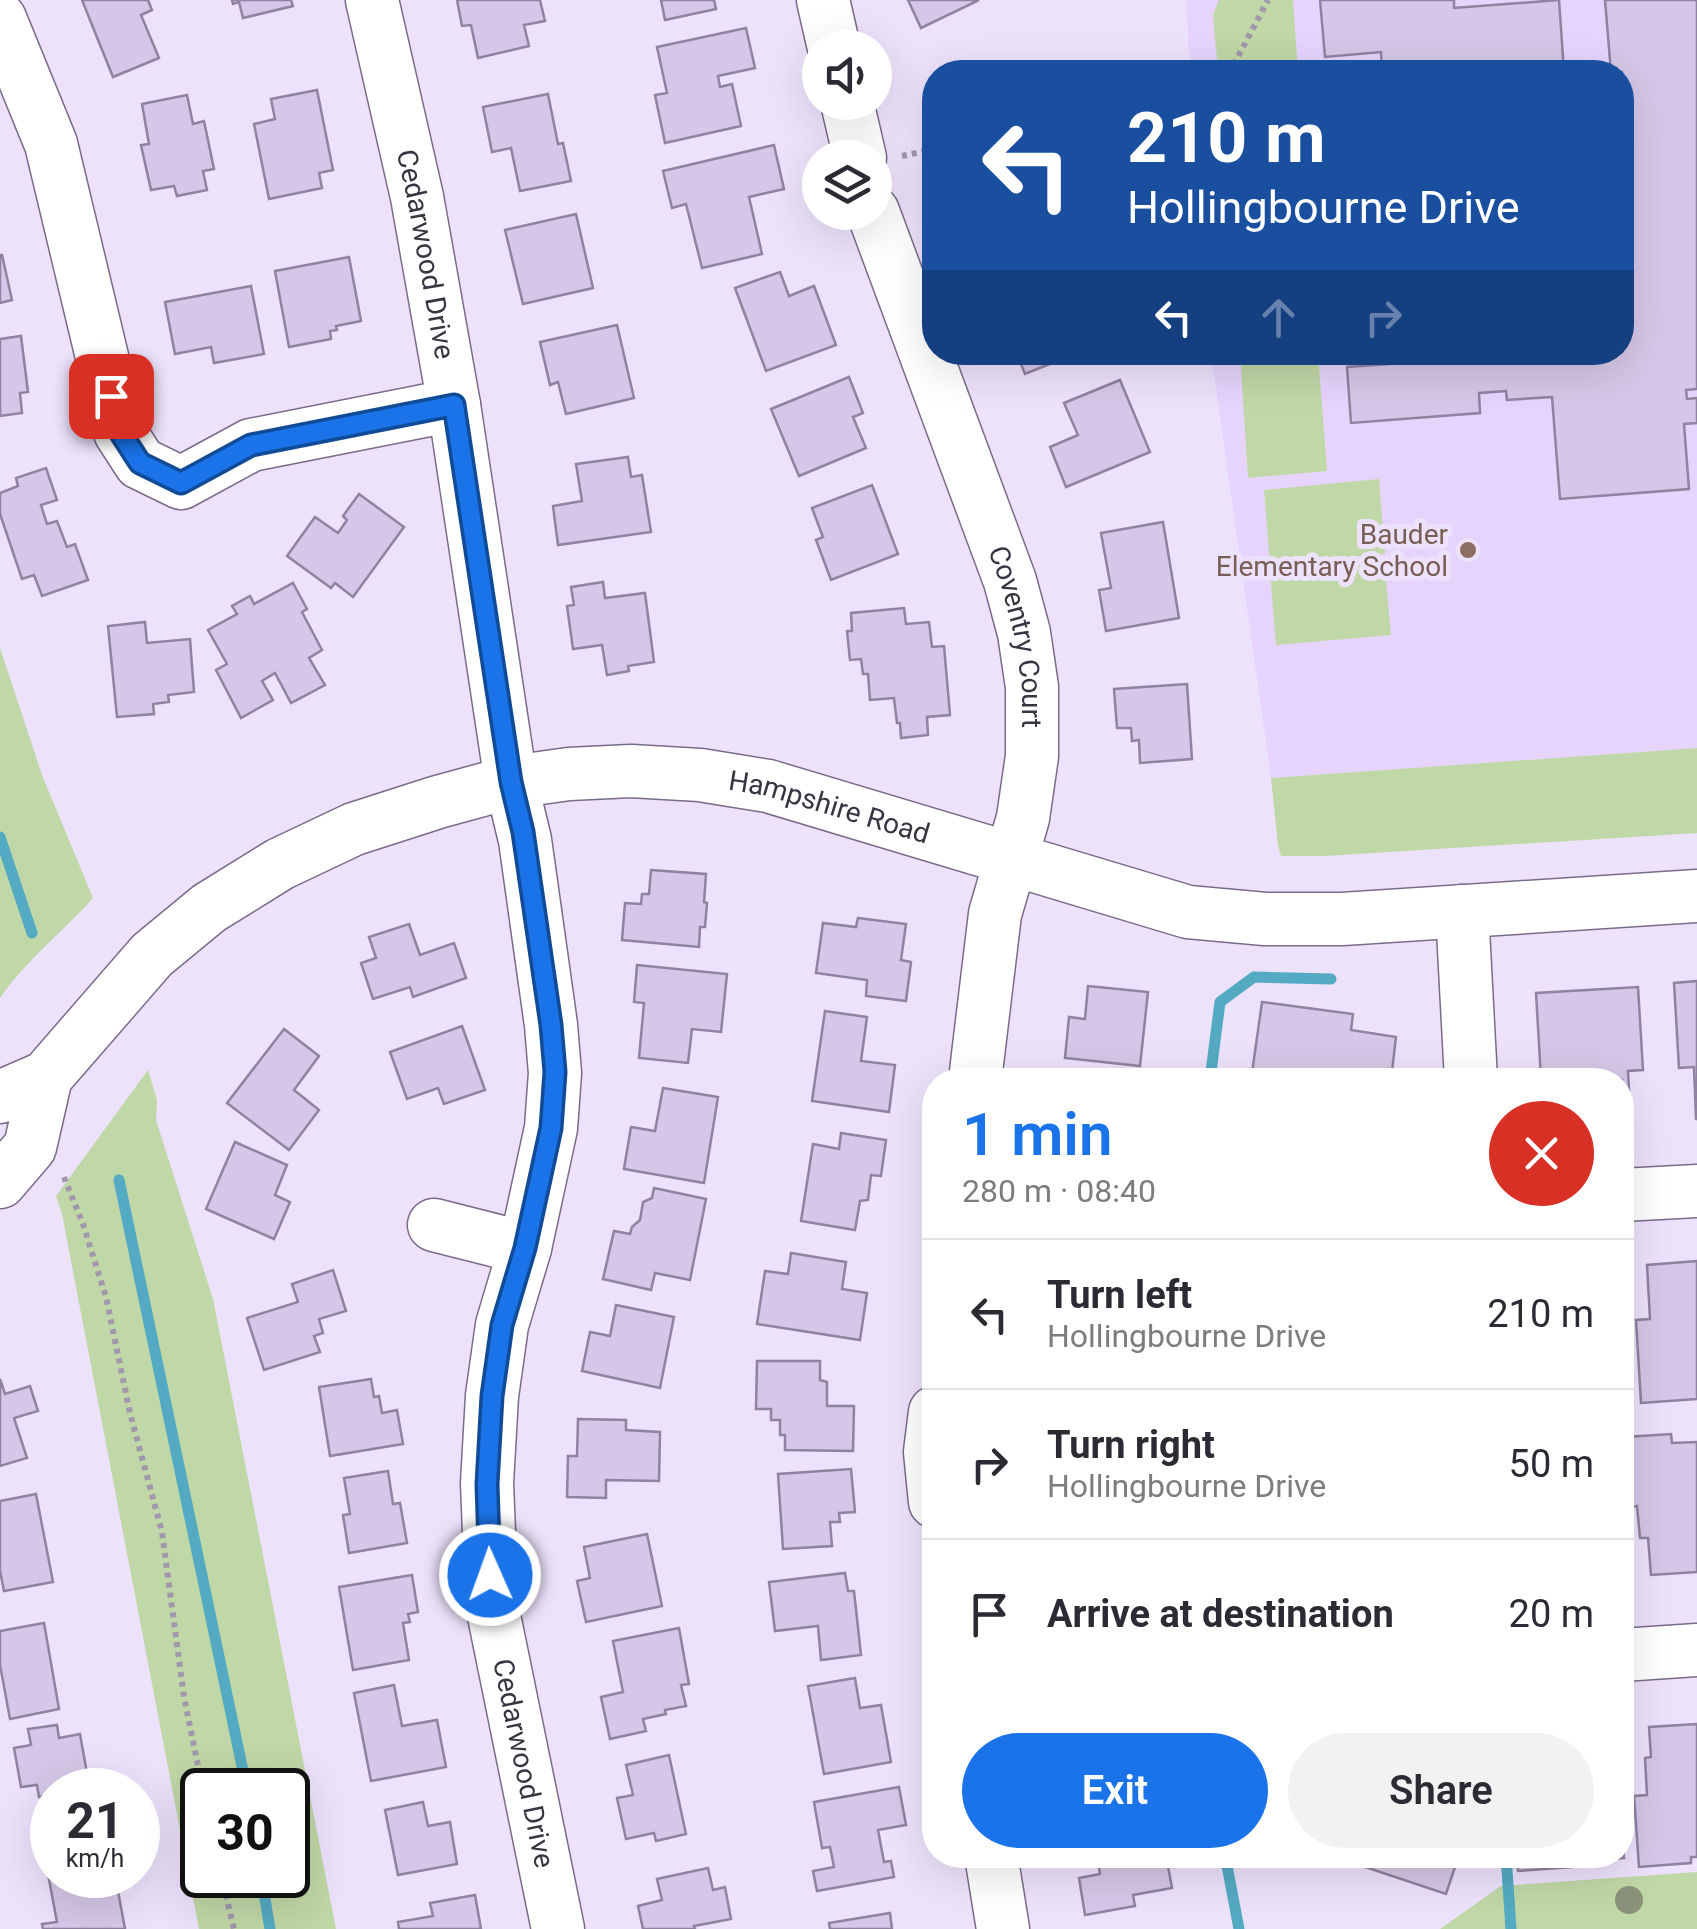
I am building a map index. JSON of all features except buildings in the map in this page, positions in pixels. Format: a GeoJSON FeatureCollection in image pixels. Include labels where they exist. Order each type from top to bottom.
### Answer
{"type":"FeatureCollection","features":[{"type":"Feature","properties":{"kind":"street","name":"Cedarwood Drive"},"geometry":{"type":"LineString","coordinates":[[372,0],[417,197],[454,405],[551,1025],[555,1072],[551,1128],[525,1248],[502,1325],[492,1396],[487,1484],[492,1606],[558,1929]]}},
{"type":"Feature","properties":{"kind":"street"},"geometry":{"type":"LineString","coordinates":[[823,0],[830,30]]}},
{"type":"Feature","properties":{"kind":"street"},"geometry":{"type":"LineString","coordinates":[[0,18],[51,144],[120,432],[140,463],[181,483],[251,445],[454,405]]}},
{"type":"Feature","properties":{"kind":"street","name":"Coventry Court"},"geometry":{"type":"LineString","coordinates":[[880,230],[922,344]]}},
{"type":"Feature","properties":{"kind":"street","name":"Coventry Court"},"geometry":{"type":"LineString","coordinates":[[930,365],[1010,580],[1032,686],[1032,756],[1023,818],[995,914],[976,1068]]}},
{"type":"Feature","properties":{"kind":"street","name":"Hampshire Road"},"geometry":{"type":"LineString","coordinates":[[0,1182],[30,1147],[23,1087],[152,956],[209,908],[280,864],[354,829],[511,782],[631,771],[700,775],[768,786],[1188,912],[1266,919],[1342,919],[1697,896]]}},
{"type":"Feature","properties":{"kind":"street"},"geometry":{"type":"LineString","coordinates":[[1462,911],[1470,1068]]}},
{"type":"Feature","properties":{"kind":"street"},"geometry":{"type":"LineString","coordinates":[[1634,1194],[1697,1192]]}},
{"type":"Feature","properties":{"kind":"street"},"geometry":{"type":"LineString","coordinates":[[434,1225],[525,1248]]}},
{"type":"Feature","properties":{"kind":"street"},"geometry":{"type":"LineString","coordinates":[[1634,1654],[1697,1650]]}},
{"type":"Feature","properties":{"kind":"street"},"geometry":{"type":"LineString","coordinates":[[992,1868],[1003,1929]]}},
{"type":"Feature","properties":{"kind":"path"},"geometry":{"type":"LineString","coordinates":[[1236,60],[1268,0]]}},
{"type":"Feature","properties":{"kind":"path"},"geometry":{"type":"LineString","coordinates":[[892,156],[922,151]]}},
{"type":"Feature","properties":{"kind":"path"},"geometry":{"type":"LineString","coordinates":[[64,1176],[84,1224],[106,1298],[130,1413],[162,1532],[184,1697],[199,1768]]}},
{"type":"Feature","properties":{"kind":"path"},"geometry":{"type":"LineString","coordinates":[[227,1898],[234,1929]]}},
{"type":"Feature","properties":{"kind":"shaded area","name":"Bauder Elementary School"},"geometry":{"type":"Polygon","coordinates":[[[1186,0],[1697,0],[1697,748],[1271,778],[1213,365],[1634,365],[1634,60],[1189,60],[1186,0]]]}},
{"type":"Feature","properties":{"kind":"green space"},"geometry":{"type":"Polygon","coordinates":[[[1219,0],[1293,0],[1297,60],[1217,60],[1213,15],[1219,0]]]}},
{"type":"Feature","properties":{"kind":"green space"},"geometry":{"type":"Polygon","coordinates":[[[1241,365],[1319,365],[1327,471],[1248,478],[1241,365]]]}},
{"type":"Feature","properties":{"kind":"green space"},"geometry":{"type":"Polygon","coordinates":[[[1379,479],[1385,554],[1270,564],[1264,490],[1379,479]]]}},
{"type":"Feature","properties":{"kind":"green space"},"geometry":{"type":"Polygon","coordinates":[[[1384,560],[1391,635],[1276,645],[1270,571],[1384,560]]]}},
{"type":"Feature","properties":{"kind":"green space"},"geometry":{"type":"Polygon","coordinates":[[[0,648],[42,775],[93,898],[21,971],[0,998],[0,648]]]}},
{"type":"Feature","properties":{"kind":"green space"},"geometry":{"type":"Polygon","coordinates":[[[1697,748],[1697,833],[1326,856],[1281,856],[1278,845],[1271,778],[1697,748]]]}},
{"type":"Feature","properties":{"kind":"green space"},"geometry":{"type":"Polygon","coordinates":[[[148,1070],[157,1100],[156,1120],[213,1299],[305,1768],[180,1768],[180,1830],[56,1196],[148,1070]]]}},
{"type":"Feature","properties":{"kind":"green space"},"geometry":{"type":"Polygon","coordinates":[[[310,1796],[336,1929],[199,1929],[193,1898],[310,1898],[310,1796]]]}},
{"type":"Feature","properties":{"kind":"green space"},"geometry":{"type":"Polygon","coordinates":[[[1697,1872],[1697,1929],[1440,1929],[1501,1886],[1697,1872]]]}},
{"type":"Feature","properties":{"kind":"waterway"},"geometry":{"type":"LineString","coordinates":[[0,837],[32,933]]}},
{"type":"Feature","properties":{"kind":"waterway"},"geometry":{"type":"LineString","coordinates":[[1212,1068],[1220,1002],[1254,977],[1331,979]]}},
{"type":"Feature","properties":{"kind":"waterway"},"geometry":{"type":"LineString","coordinates":[[119,1180],[242,1768]]}},
{"type":"Feature","properties":{"kind":"waterway"},"geometry":{"type":"LineString","coordinates":[[1227,1868],[1239,1929]]}},
{"type":"Feature","properties":{"kind":"waterway"},"geometry":{"type":"LineString","coordinates":[[1507,1868],[1511,1929]]}},
{"type":"Feature","properties":{"kind":"waterway"},"geometry":{"type":"LineString","coordinates":[[265,1898],[270,1929]]}},
{"type":"Feature","properties":{"kind":"place","name":"Bauder Elementary School"},"geometry":{"type":"Point","coordinates":[1468,550]}},
{"type":"Feature","properties":{"kind":"route"},"geometry":{"type":"LineString","coordinates":[[111,396],[120,432],[140,463],[181,483],[251,445],[454,405],[511,782],[523,832],[555,1072],[551,1128],[525,1248],[502,1325],[492,1396],[487,1484],[490,1575]]}}]}
